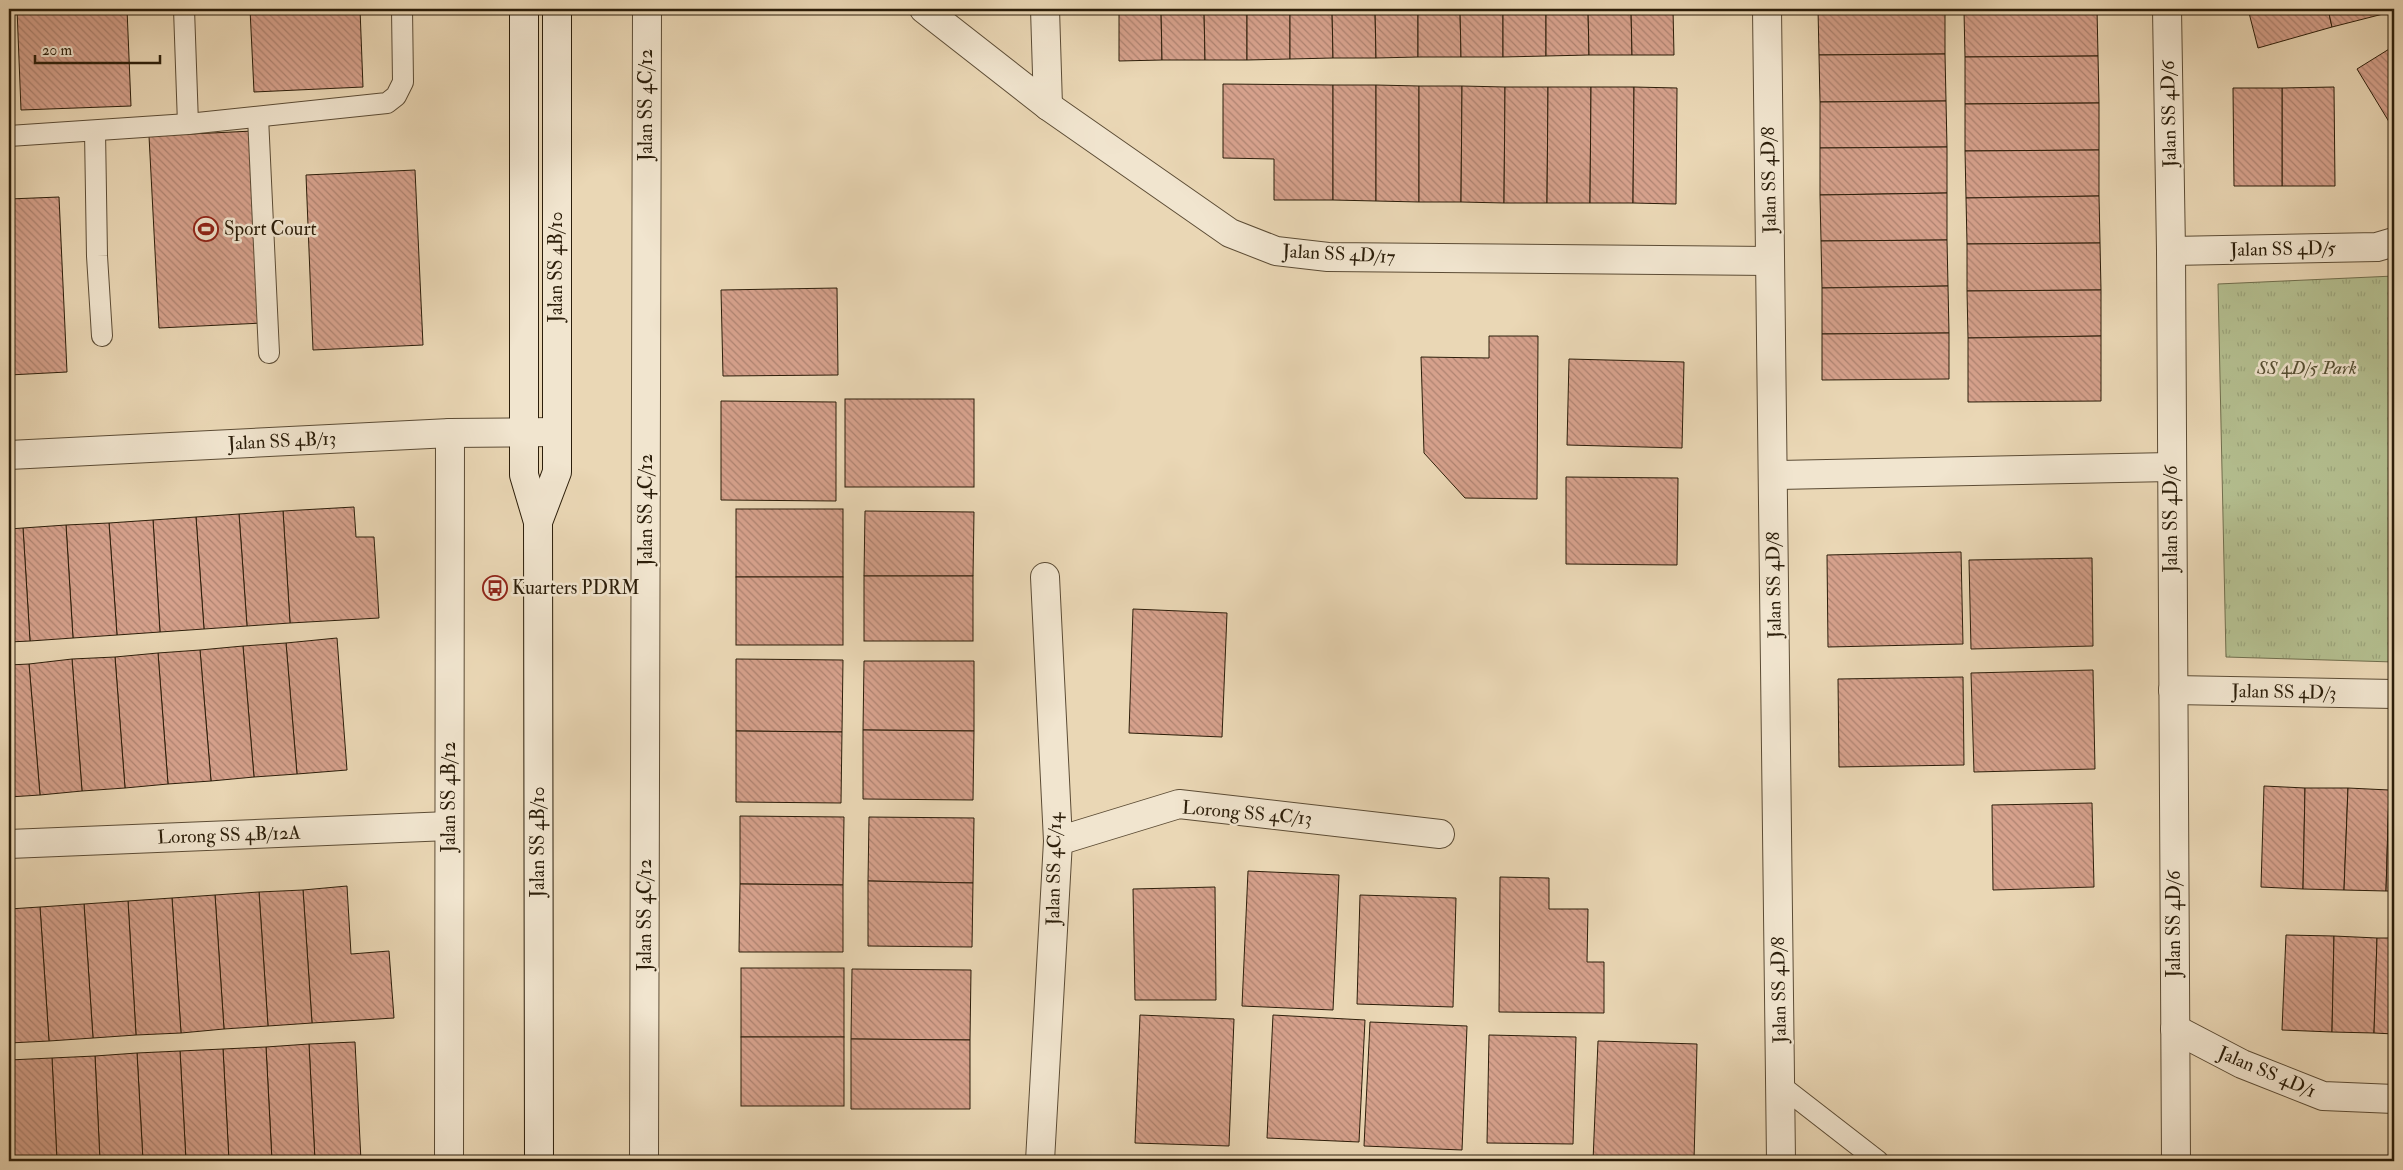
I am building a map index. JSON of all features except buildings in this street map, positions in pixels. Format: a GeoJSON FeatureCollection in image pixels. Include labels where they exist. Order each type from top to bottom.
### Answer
{"type":"FeatureCollection","features":[{"type":"Feature","properties":{"kind":"street","name":"Jalan SS 4B/10"},"geometry":{"type":"LineString","coordinates":[[524,9],[524,474],[538,522],[538,1161]]}},
{"type":"Feature","properties":{"kind":"street","name":"Jalan SS 4B/10"},"geometry":{"type":"LineString","coordinates":[[538,522],[557,472],[555,432],[557,9]]}},
{"type":"Feature","properties":{"kind":"street","name":"Jalan SS 4C/12"},"geometry":{"type":"LineString","coordinates":[[644,1161],[646,9]]}},
{"type":"Feature","properties":{"kind":"street","name":"Jalan SS 4D/17"},"geometry":{"type":"LineString","coordinates":[[924,9],[1048,106],[1230,233],[1276,251],[1328,257],[1770,261]]}},
{"type":"Feature","properties":{"kind":"street"},"geometry":{"type":"LineString","coordinates":[[1045,9],[1048,106]]}},
{"type":"Feature","properties":{"kind":"street","name":"Jalan SS 4D/8"},"geometry":{"type":"LineString","coordinates":[[1767,9],[1781,1161]]}},
{"type":"Feature","properties":{"kind":"street","name":"Jalan SS 4D/6"},"geometry":{"type":"LineString","coordinates":[[2167,9],[2171,251],[2176,1161]]}},
{"type":"Feature","properties":{"kind":"street","name":"Jalan SS 4D/5"},"geometry":{"type":"LineString","coordinates":[[2171,251],[2377,247],[2394,242]]}},
{"type":"Feature","properties":{"kind":"street","name":"Jalan SS 4B/13"},"geometry":{"type":"LineString","coordinates":[[9,455],[450,433],[555,432]]}},
{"type":"Feature","properties":{"kind":"street","name":"Jalan SS 4B/12"},"geometry":{"type":"LineString","coordinates":[[448,1161],[450,433]]}},
{"type":"Feature","properties":{"kind":"street"},"geometry":{"type":"LineString","coordinates":[[1773,474],[2171,467]]}},
{"type":"Feature","properties":{"kind":"street","name":"Jalan SS 4C/14"},"geometry":{"type":"LineString","coordinates":[[1040,1161],[1058,841],[1044,577]]}},
{"type":"Feature","properties":{"kind":"street","name":"Jalan SS 4D/3"},"geometry":{"type":"LineString","coordinates":[[2173,690],[2394,694]]}},
{"type":"Feature","properties":{"kind":"street","name":"Lorong SS 4C/13"},"geometry":{"type":"LineString","coordinates":[[1058,841],[1179,804],[1440,834]]}},
{"type":"Feature","properties":{"kind":"street","name":"Lorong SS 4B/12A"},"geometry":{"type":"LineString","coordinates":[[9,844],[448,826]]}},
{"type":"Feature","properties":{"kind":"street","name":"Jalan SS 4D/1"},"geometry":{"type":"LineString","coordinates":[[2175,1029],[2242,1064],[2323,1096],[2394,1099]]}},
{"type":"Feature","properties":{"kind":"lane"},"geometry":{"type":"LineString","coordinates":[[184,9],[188,124]]}},
{"type":"Feature","properties":{"kind":"lane"},"geometry":{"type":"LineString","coordinates":[[9,136],[188,124],[388,104],[396,96],[403,82],[402,9]]}},
{"type":"Feature","properties":{"kind":"lane"},"geometry":{"type":"LineString","coordinates":[[258,118],[269,353]]}},
{"type":"Feature","properties":{"kind":"lane"},"geometry":{"type":"LineString","coordinates":[[95,131],[102,336]]}},
{"type":"Feature","properties":{"kind":"lane"},"geometry":{"type":"LineString","coordinates":[[1780,1085],[1878,1161]]}},
{"type":"Feature","properties":{"kind":"green space","name":"SS 4D/5 Park"},"geometry":{"type":"Polygon","coordinates":[[[2394,276],[2394,662],[2226,657],[2218,284],[2394,276]]]}},
{"type":"Feature","properties":{"kind":"place","name":"Sport Court"},"geometry":{"type":"Point","coordinates":[206,229]}},
{"type":"Feature","properties":{"kind":"place","name":"Kuarters PDRM"},"geometry":{"type":"Point","coordinates":[495,588]}}]}
